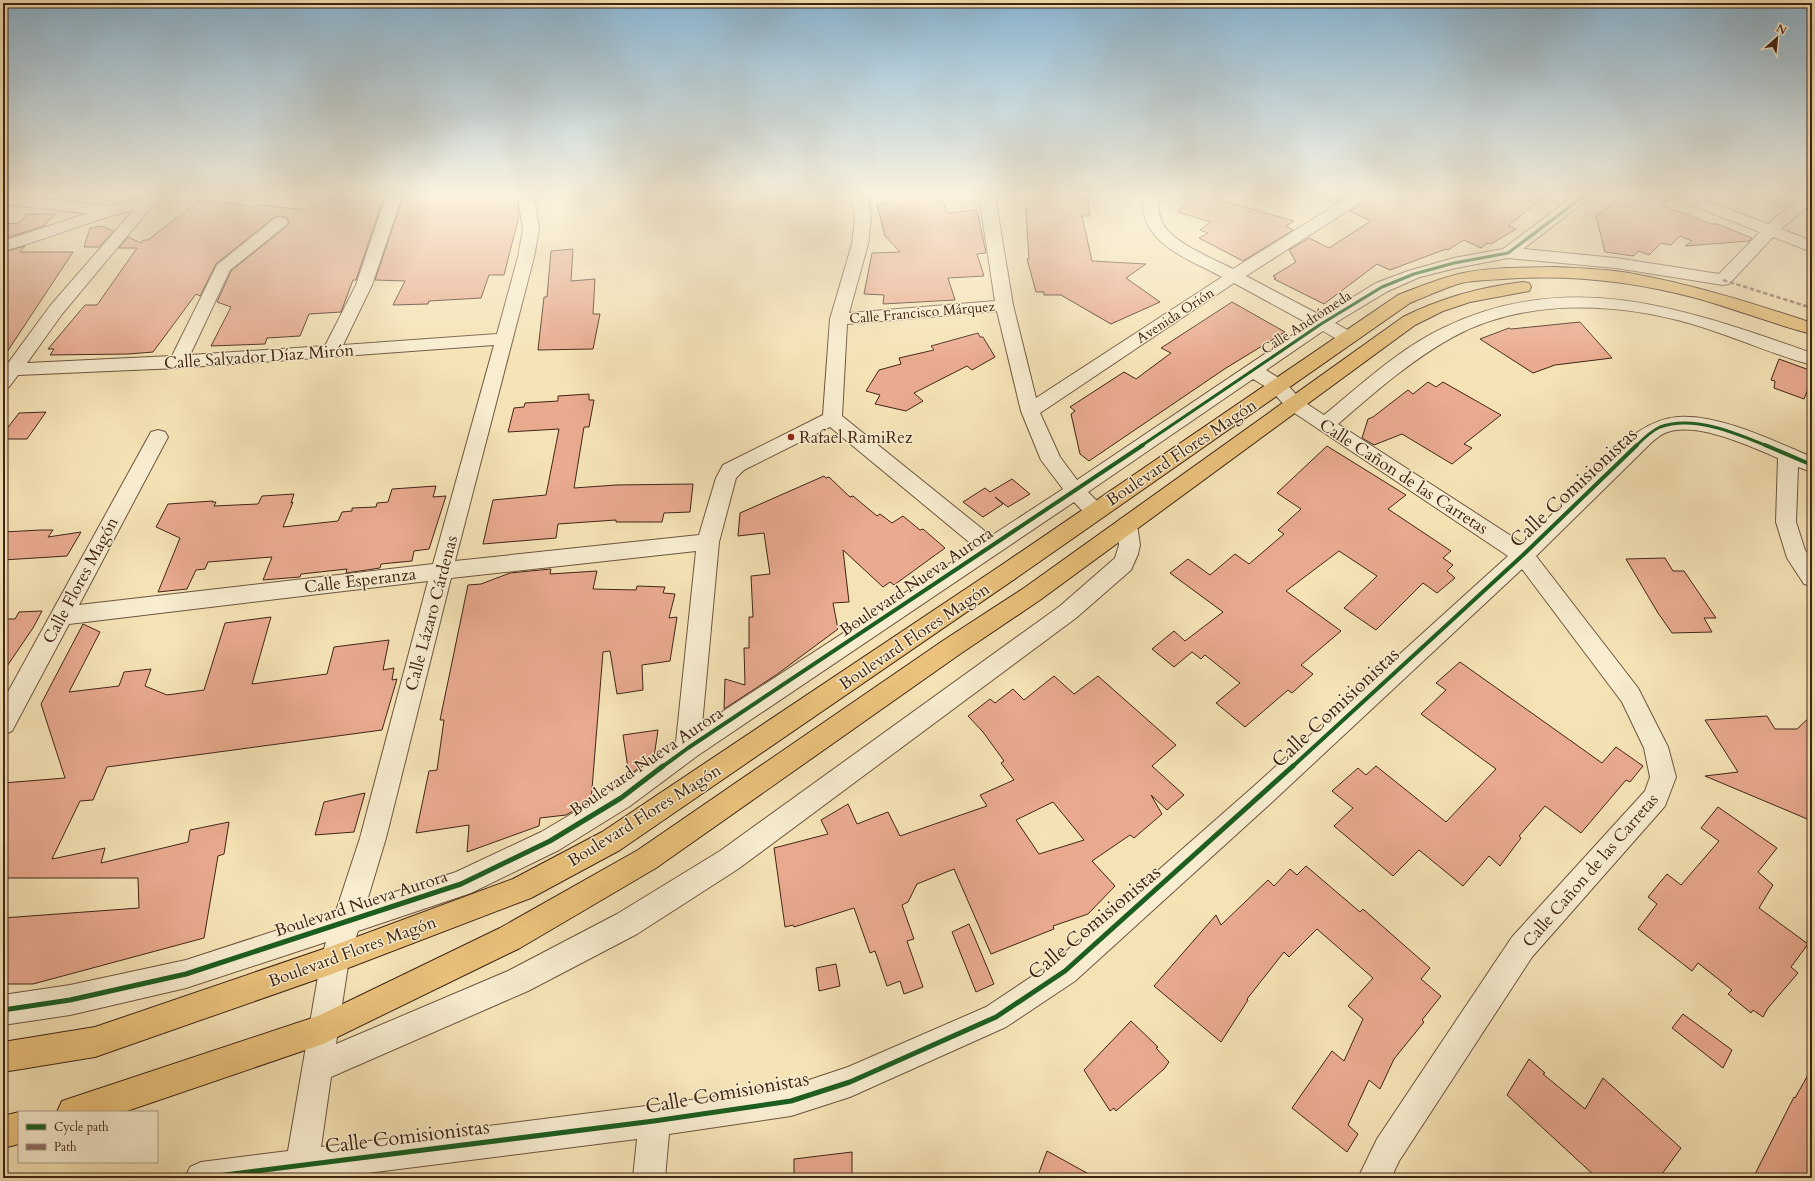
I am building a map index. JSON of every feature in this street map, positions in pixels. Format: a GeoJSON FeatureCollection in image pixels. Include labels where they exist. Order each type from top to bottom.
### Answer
{"type":"FeatureCollection","features":[{"type":"Feature","properties":{"kind":"main road","name":"Boulevard Flores Magón"},"geometry":{"type":"LineString","coordinates":[[3,1057],[95,1042],[335,959],[521,889],[611,841],[745,751],[1404,299],[1456,280],[1492,275],[1563,271],[1655,282],[1716,298],[1812,329]]}},
{"type":"Feature","properties":{"kind":"main road","name":"Boulevard Flores Magón"},"geometry":{"type":"LineString","coordinates":[[76,1111],[136,1094],[323,1030],[510,938],[647,859],[952,647],[1032,594],[1409,321],[1434,308],[1494,290],[1565,284],[1643,291],[1687,300],[1812,342]]}},
{"type":"Feature","properties":{"kind":"main road"},"geometry":{"type":"LineString","coordinates":[[3,1132],[18,1128]]}},
{"type":"Feature","properties":{"kind":"street"},"geometry":{"type":"LineString","coordinates":[[3,383],[56,310],[109,251]]}},
{"type":"Feature","properties":{"kind":"street"},"geometry":{"type":"LineString","coordinates":[[178,362],[223,268],[242,251]]}},
{"type":"Feature","properties":{"kind":"street"},"geometry":{"type":"LineString","coordinates":[[331,351],[364,285],[375,251]]}},
{"type":"Feature","properties":{"kind":"street","name":"Calle Lázaro Cárdenas"},"geometry":{"type":"LineString","coordinates":[[302,1171],[335,959],[348,922],[373,838],[527,251]]}},
{"type":"Feature","properties":{"kind":"street"},"geometry":{"type":"LineString","coordinates":[[832,418],[839,319],[858,251]]}},
{"type":"Feature","properties":{"kind":"street"},"geometry":{"type":"LineString","coordinates":[[996,251],[1004,305],[1030,411],[1051,460],[1075,491],[1095,511]]}},
{"type":"Feature","properties":{"kind":"street"},"geometry":{"type":"LineString","coordinates":[[1187,251],[1347,337]]}},
{"type":"Feature","properties":{"kind":"street","name":"Avenida Orión"},"geometry":{"type":"LineString","coordinates":[[1030,411],[1274,251]]}},
{"type":"Feature","properties":{"kind":"street","name":"Calle Andrómeda"},"geometry":{"type":"LineString","coordinates":[[1075,491],[1321,324],[1382,287],[1414,274],[1454,263],[1508,253],[1511,251]]}},
{"type":"Feature","properties":{"kind":"street"},"geometry":{"type":"LineString","coordinates":[[1508,253],[1563,256],[1624,263],[1723,280],[1751,251]]}},
{"type":"Feature","properties":{"kind":"street"},"geometry":{"type":"LineString","coordinates":[[1382,287],[1404,299]]}},
{"type":"Feature","properties":{"kind":"street"},"geometry":{"type":"LineString","coordinates":[[1325,424],[1402,360],[1450,331],[1493,314],[1531,306],[1561,304],[1615,304],[1668,313],[1698,320],[1812,359]]}},
{"type":"Feature","properties":{"kind":"street","name":"Calle Francisco Márquez"},"geometry":{"type":"LineString","coordinates":[[839,319],[1004,305]]}},
{"type":"Feature","properties":{"kind":"street","name":"Calle Salvador Díaz Mirón"},"geometry":{"type":"LineString","coordinates":[[14,369],[178,362],[504,339]]}},
{"type":"Feature","properties":{"kind":"street","name":"Calle Cañon de las Carretas"},"geometry":{"type":"LineString","coordinates":[[1254,370],[1278,386],[1294,404],[1523,555],[1630,695],[1656,747],[1663,778],[1656,798],[1522,947],[1388,1150],[1374,1178]]}},
{"type":"Feature","properties":{"kind":"street"},"geometry":{"type":"LineString","coordinates":[[688,748],[708,542],[726,478],[730,470],[832,418]]}},
{"type":"Feature","properties":{"kind":"street"},"geometry":{"type":"LineString","coordinates":[[832,418],[990,547]]}},
{"type":"Feature","properties":{"kind":"street","name":"Calle Comisionistas"},"geometry":{"type":"LineString","coordinates":[[201,1178],[302,1171],[791,1101],[850,1082],[996,1018],[1065,971],[1262,795],[1523,555],[1645,437],[1661,427],[1686,423],[1711,427],[1739,435],[1812,465]]}},
{"type":"Feature","properties":{"kind":"street","name":"Calle Flores Magón"},"geometry":{"type":"LineString","coordinates":[[3,724],[158,437]]}},
{"type":"Feature","properties":{"kind":"street"},"geometry":{"type":"LineString","coordinates":[[1788,455],[1786,522],[1795,552],[1812,578]]}},
{"type":"Feature","properties":{"kind":"street","name":"Boulevard Nueva Aurora"},"geometry":{"type":"LineString","coordinates":[[3,1010],[70,1000],[186,974],[461,884],[550,841],[621,798],[688,748],[1075,491]]}},
{"type":"Feature","properties":{"kind":"street"},"geometry":{"type":"LineString","coordinates":[[318,1067],[532,974],[627,924],[728,860],[1068,612],[1123,564],[1128,554],[1130,543],[1127,526]]}},
{"type":"Feature","properties":{"kind":"street","name":"Calle Esperanza"},"geometry":{"type":"LineString","coordinates":[[60,616],[442,571],[708,542]]}},
{"type":"Feature","properties":{"kind":"street"},"geometry":{"type":"LineString","coordinates":[[649,1178],[654,1121]]}},
{"type":"Feature","properties":{"kind":"building"},"geometry":{"type":"Polygon","coordinates":[[[135,251],[232,251],[216,264],[200,296],[196,294],[153,352],[128,354],[50,355],[54,349],[48,349],[85,305],[97,305],[135,251]]]}},
{"type":"Feature","properties":{"kind":"building"},"geometry":{"type":"Polygon","coordinates":[[[256,251],[366,251],[356,280],[353,280],[341,312],[309,314],[300,336],[267,338],[265,344],[211,346],[231,307],[217,302],[231,271],[256,251]]]}},
{"type":"Feature","properties":{"kind":"building"},"geometry":{"type":"Polygon","coordinates":[[[385,251],[510,251],[504,275],[489,275],[481,298],[429,301],[428,304],[393,305],[405,281],[375,280],[385,251]]]}},
{"type":"Feature","properties":{"kind":"building"},"geometry":{"type":"Polygon","coordinates":[[[551,251],[573,251],[571,281],[595,279],[593,314],[600,314],[593,349],[538,350],[544,297],[547,297],[551,251]]]}},
{"type":"Feature","properties":{"kind":"building"},"geometry":{"type":"Polygon","coordinates":[[[899,251],[986,251],[986,253],[977,254],[984,276],[948,278],[955,300],[883,304],[884,295],[864,294],[872,253],[900,252],[899,251]]]}},
{"type":"Feature","properties":{"kind":"building"},"geometry":{"type":"Polygon","coordinates":[[[1028,251],[1090,251],[1092,261],[1146,264],[1126,278],[1160,302],[1111,324],[1061,295],[1044,295],[1044,292],[1036,292],[1027,259],[1029,259],[1028,251]]]}},
{"type":"Feature","properties":{"kind":"building"},"geometry":{"type":"Polygon","coordinates":[[[1224,251],[1259,251],[1243,261],[1224,251]]]}},
{"type":"Feature","properties":{"kind":"building"},"geometry":{"type":"Polygon","coordinates":[[[1290,251],[1440,251],[1390,270],[1377,264],[1324,304],[1274,279],[1276,278],[1273,276],[1296,262],[1290,251]]]}},
{"type":"Feature","properties":{"kind":"building"},"geometry":{"type":"Polygon","coordinates":[[[1605,251],[1639,251],[1633,256],[1605,251]]]}},
{"type":"Feature","properties":{"kind":"building"},"geometry":{"type":"Polygon","coordinates":[[[1639,251],[1653,251],[1649,255],[1639,251]]]}},
{"type":"Feature","properties":{"kind":"building"},"geometry":{"type":"Polygon","coordinates":[[[3,252],[73,252],[3,358],[3,252]]]}},
{"type":"Feature","properties":{"kind":"building"},"geometry":{"type":"Polygon","coordinates":[[[1232,302],[1285,332],[1226,368],[1089,461],[1080,454],[1071,414],[1075,411],[1070,407],[1124,372],[1136,379],[1171,353],[1161,348],[1232,302]]]}},
{"type":"Feature","properties":{"kind":"building"},"geometry":{"type":"Polygon","coordinates":[[[1580,322],[1612,358],[1555,365],[1533,373],[1480,339],[1509,328],[1580,322]]]}},
{"type":"Feature","properties":{"kind":"building"},"geometry":{"type":"Polygon","coordinates":[[[978,333],[980,337],[983,337],[995,357],[972,370],[967,366],[914,393],[923,401],[906,411],[875,404],[880,395],[866,391],[879,370],[901,364],[899,358],[934,350],[931,346],[978,333]]]}},
{"type":"Feature","properties":{"kind":"building"},"geometry":{"type":"Polygon","coordinates":[[[1779,359],[1812,371],[1812,379],[1804,399],[1774,388],[1775,381],[1771,380],[1779,359]]]}},
{"type":"Feature","properties":{"kind":"building"},"geometry":{"type":"Polygon","coordinates":[[[1428,382],[1436,387],[1443,382],[1501,415],[1464,444],[1472,448],[1452,464],[1402,434],[1374,445],[1362,438],[1368,419],[1373,417],[1408,390],[1413,394],[1428,382]]]}},
{"type":"Feature","properties":{"kind":"building"},"geometry":{"type":"Polygon","coordinates":[[[589,394],[589,400],[594,400],[589,427],[584,427],[574,488],[616,485],[693,484],[690,512],[664,513],[662,522],[616,522],[616,520],[558,524],[556,538],[483,544],[493,500],[546,495],[559,429],[508,432],[514,408],[524,407],[525,403],[558,401],[558,396],[589,394]]]}},
{"type":"Feature","properties":{"kind":"building"},"geometry":{"type":"Polygon","coordinates":[[[46,412],[27,439],[3,439],[3,434],[19,413],[46,412]]]}},
{"type":"Feature","properties":{"kind":"building"},"geometry":{"type":"Polygon","coordinates":[[[1327,446],[1406,495],[1388,509],[1451,551],[1443,558],[1453,565],[1447,571],[1455,578],[1437,593],[1423,583],[1376,630],[1344,608],[1377,576],[1339,551],[1286,591],[1341,631],[1301,665],[1313,674],[1292,693],[1288,690],[1245,727],[1216,703],[1240,683],[1205,655],[1201,659],[1192,652],[1174,667],[1152,649],[1174,631],[1185,641],[1223,612],[1170,573],[1188,559],[1210,575],[1235,554],[1249,564],[1284,534],[1278,530],[1301,509],[1277,493],[1327,446]]]}},
{"type":"Feature","properties":{"kind":"building"},"geometry":{"type":"Polygon","coordinates":[[[824,476],[826,478],[829,477],[850,497],[853,496],[877,516],[880,514],[892,523],[903,516],[920,530],[923,529],[945,548],[894,585],[890,582],[883,587],[843,550],[849,602],[833,603],[838,629],[776,675],[724,709],[725,679],[745,685],[744,648],[749,648],[749,617],[753,617],[751,576],[770,574],[764,533],[738,536],[740,513],[824,476]]]}},
{"type":"Feature","properties":{"kind":"building"},"geometry":{"type":"Polygon","coordinates":[[[1012,479],[1030,494],[1008,507],[995,497],[1003,504],[983,517],[963,502],[985,488],[990,492],[1012,479]]]}},
{"type":"Feature","properties":{"kind":"building"},"geometry":{"type":"Polygon","coordinates":[[[436,486],[433,497],[446,496],[429,549],[414,551],[412,561],[381,564],[380,568],[346,573],[347,569],[301,574],[300,577],[263,580],[272,557],[208,562],[205,569],[196,570],[187,589],[158,592],[180,538],[156,527],[168,504],[213,501],[212,502],[216,502],[214,506],[258,504],[262,496],[294,494],[291,503],[293,502],[283,527],[338,521],[342,512],[352,511],[352,508],[376,507],[377,503],[388,502],[392,489],[436,486]]]}},
{"type":"Feature","properties":{"kind":"building"},"geometry":{"type":"Polygon","coordinates":[[[53,530],[48,537],[81,532],[67,556],[3,560],[3,532],[53,530]]]}},
{"type":"Feature","properties":{"kind":"building"},"geometry":{"type":"Polygon","coordinates":[[[1665,558],[1673,571],[1684,571],[1716,618],[1704,618],[1712,632],[1672,633],[1658,613],[1626,559],[1665,558]]]}},
{"type":"Feature","properties":{"kind":"building"},"geometry":{"type":"Polygon","coordinates":[[[551,569],[550,574],[597,571],[593,589],[636,590],[637,586],[665,587],[663,593],[675,594],[669,618],[677,617],[670,661],[642,665],[643,690],[617,694],[610,651],[603,652],[591,801],[566,815],[540,818],[539,826],[467,852],[469,825],[416,833],[429,771],[437,770],[444,720],[440,720],[468,585],[481,584],[510,573],[551,569]]]}},
{"type":"Feature","properties":{"kind":"building"},"geometry":{"type":"Polygon","coordinates":[[[42,611],[33,628],[3,672],[3,619],[15,619],[19,612],[42,611]]]}},
{"type":"Feature","properties":{"kind":"building"},"geometry":{"type":"Polygon","coordinates":[[[271,617],[252,684],[327,674],[334,647],[389,640],[383,670],[394,668],[392,680],[397,679],[382,730],[107,767],[93,800],[80,801],[52,859],[105,848],[101,863],[188,842],[190,830],[229,822],[224,854],[218,856],[204,938],[33,984],[3,984],[3,918],[139,908],[138,878],[3,878],[3,783],[65,778],[41,704],[83,624],[100,632],[69,692],[119,686],[124,672],[151,669],[145,686],[167,695],[204,690],[225,623],[271,617]]]}},
{"type":"Feature","properties":{"kind":"building"},"geometry":{"type":"Polygon","coordinates":[[[1460,662],[1602,763],[1616,747],[1643,766],[1630,782],[1626,780],[1581,833],[1545,806],[1519,836],[1521,838],[1500,866],[1489,856],[1463,886],[1419,850],[1393,876],[1334,826],[1353,808],[1332,791],[1358,768],[1366,775],[1376,766],[1446,822],[1496,769],[1421,714],[1446,690],[1436,683],[1460,662]]]}},
{"type":"Feature","properties":{"kind":"building"},"geometry":{"type":"Polygon","coordinates":[[[1054,676],[1074,694],[1098,676],[1176,745],[1152,766],[1184,795],[1167,810],[1151,795],[1162,814],[1134,838],[1130,835],[1092,861],[1115,886],[1088,914],[1053,926],[1054,929],[991,954],[954,869],[917,884],[908,902],[902,905],[914,939],[907,941],[923,987],[904,994],[900,981],[887,986],[875,951],[870,953],[854,908],[794,927],[793,925],[785,927],[774,848],[828,834],[821,820],[848,804],[857,824],[888,812],[900,836],[987,806],[980,795],[1014,780],[1001,763],[1004,761],[983,732],[968,716],[990,699],[995,703],[1013,689],[1024,700],[1054,676]],[[1053,802],[1016,820],[1039,854],[1084,840],[1053,802]]]}},
{"type":"Feature","properties":{"kind":"building"},"geometry":{"type":"Polygon","coordinates":[[[1812,715],[1812,821],[1705,776],[1738,772],[1705,720],[1767,716],[1775,729],[1797,729],[1812,715]]]}},
{"type":"Feature","properties":{"kind":"building"},"geometry":{"type":"Polygon","coordinates":[[[658,730],[654,757],[629,775],[623,735],[658,730]]]}},
{"type":"Feature","properties":{"kind":"building"},"geometry":{"type":"Polygon","coordinates":[[[365,793],[354,832],[315,835],[324,802],[365,793]]]}},
{"type":"Feature","properties":{"kind":"building"},"geometry":{"type":"Polygon","coordinates":[[[1718,807],[1777,848],[1758,872],[1773,885],[1759,908],[1808,944],[1791,967],[1798,973],[1768,1008],[1763,1017],[1753,1010],[1751,1013],[1728,994],[1732,990],[1698,963],[1692,971],[1638,929],[1657,904],[1648,897],[1667,874],[1681,885],[1719,841],[1701,828],[1718,807]]]}},
{"type":"Feature","properties":{"kind":"building"},"geometry":{"type":"Polygon","coordinates":[[[1306,866],[1360,912],[1363,909],[1430,968],[1421,979],[1441,996],[1422,1020],[1424,1022],[1394,1059],[1380,1089],[1369,1080],[1348,1125],[1358,1134],[1347,1152],[1292,1108],[1332,1051],[1344,1061],[1363,1019],[1348,1006],[1373,978],[1317,929],[1289,957],[1284,952],[1247,999],[1248,1000],[1221,1042],[1154,986],[1216,915],[1221,925],[1268,880],[1274,886],[1290,869],[1297,875],[1306,866]]]}},
{"type":"Feature","properties":{"kind":"building"},"geometry":{"type":"Polygon","coordinates":[[[969,924],[994,984],[976,992],[952,932],[969,924]]]}},
{"type":"Feature","properties":{"kind":"building"},"geometry":{"type":"Polygon","coordinates":[[[836,964],[840,986],[819,991],[816,968],[836,964]]]}},
{"type":"Feature","properties":{"kind":"building"},"geometry":{"type":"Polygon","coordinates":[[[1683,1014],[1732,1050],[1723,1068],[1672,1028],[1683,1014]]]}},
{"type":"Feature","properties":{"kind":"building"},"geometry":{"type":"Polygon","coordinates":[[[1131,1021],[1158,1047],[1156,1048],[1169,1062],[1164,1069],[1116,1111],[1114,1108],[1110,1111],[1084,1070],[1131,1021]]]}},
{"type":"Feature","properties":{"kind":"building"},"geometry":{"type":"Polygon","coordinates":[[[1529,1059],[1545,1073],[1543,1074],[1585,1109],[1603,1078],[1681,1148],[1659,1178],[1597,1178],[1507,1095],[1529,1059]]]}},
{"type":"Feature","properties":{"kind":"building"},"geometry":{"type":"Polygon","coordinates":[[[1812,1068],[1812,1178],[1753,1178],[1794,1097],[1795,1098],[1812,1068]]]}},
{"type":"Feature","properties":{"kind":"building"},"geometry":{"type":"Polygon","coordinates":[[[1047,1151],[1096,1178],[1037,1178],[1047,1151]]]}},
{"type":"Feature","properties":{"kind":"building"},"geometry":{"type":"Polygon","coordinates":[[[852,1152],[852,1178],[794,1178],[794,1159],[852,1152]]]}},
{"type":"Feature","properties":{"kind":"marked path"},"geometry":{"type":"LineString","coordinates":[[1723,280],[1812,308]]}},
{"type":"Feature","properties":{"kind":"cycle path"},"geometry":{"type":"LineString","coordinates":[[3,1010],[70,1000],[186,974],[461,884],[550,841],[621,798],[688,748],[1075,491],[1321,324],[1382,287],[1414,274],[1454,263],[1508,253],[1511,251]]}},
{"type":"Feature","properties":{"kind":"cycle path"},"geometry":{"type":"LineString","coordinates":[[201,1178],[654,1121],[791,1101],[850,1082],[996,1017],[1065,971],[1262,795],[1523,555],[1645,437],[1655,430],[1677,423],[1696,424],[1716,428],[1758,442],[1812,465]]}},
{"type":"Feature","properties":{"kind":"place","name":"Rafael RamiRez"},"geometry":{"type":"Point","coordinates":[791,437]}}]}
